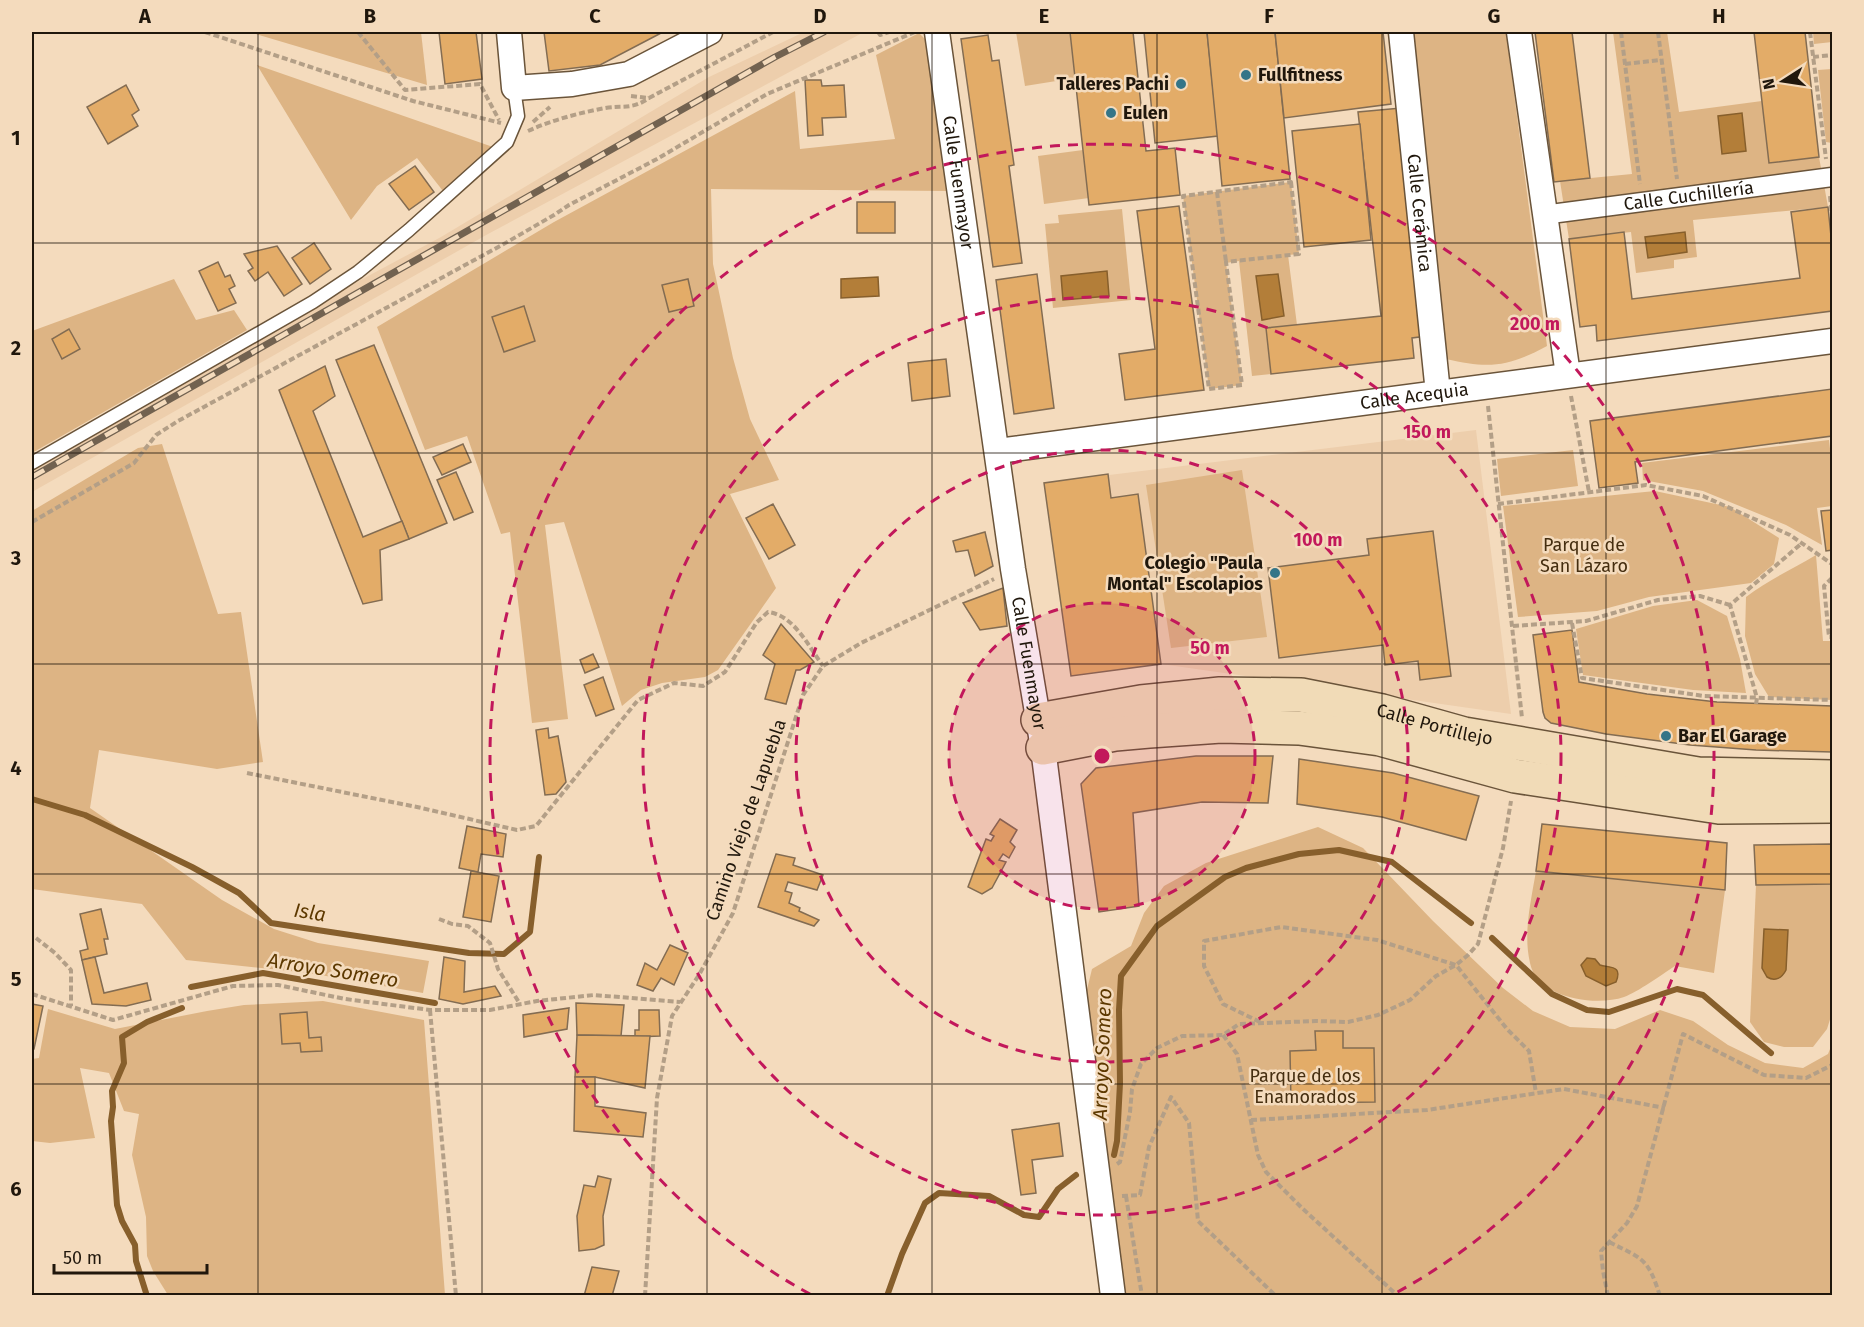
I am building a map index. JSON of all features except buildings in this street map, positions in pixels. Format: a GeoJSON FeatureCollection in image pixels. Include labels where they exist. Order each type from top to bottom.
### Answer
{"type":"FeatureCollection","features":[{"type":"Feature","properties":{"kind":"main road","name":"Calle Portillejo"},"geometry":{"type":"LineString","coordinates":[[1040,734],[1141,702],[1220,694],[1301,695],[1382,711],[1464,734],[1698,774],[1833,777]]}},
{"type":"Feature","properties":{"kind":"main road","name":"Calle Portillejo"},"geometry":{"type":"LineString","coordinates":[[1040,734],[1115,734],[1221,726],[1299,728],[1380,740],[1515,776],[1719,807],[1833,806]]}},
{"type":"Feature","properties":{"kind":"street"},"geometry":{"type":"LineString","coordinates":[[508,32],[514,88],[572,84],[629,74],[710,32]]}},
{"type":"Feature","properties":{"kind":"street","name":"Calle Fuenmayor"},"geometry":{"type":"LineString","coordinates":[[937,32],[1013,569],[1040,734],[1113,1296]]}},
{"type":"Feature","properties":{"kind":"street","name":"Calle Cerámica"},"geometry":{"type":"LineString","coordinates":[[1401,32],[1438,393]]}},
{"type":"Feature","properties":{"kind":"street"},"geometry":{"type":"LineString","coordinates":[[1518,32],[1568,375]]}},
{"type":"Feature","properties":{"kind":"street","name":"Calle Cuchillería"},"geometry":{"type":"LineString","coordinates":[[1544,214],[1830,177]]}},
{"type":"Feature","properties":{"kind":"street","name":"Calle Acequia"},"geometry":{"type":"LineString","coordinates":[[998,451],[1833,341]]}},
{"type":"Feature","properties":{"kind":"lane"},"geometry":{"type":"LineString","coordinates":[[32,462],[313,302],[358,272],[431,211],[508,140],[518,116],[514,88]]}},
{"type":"Feature","properties":{"kind":"path"},"geometry":{"type":"LineString","coordinates":[[205,32],[398,96],[501,123],[480,84],[405,90],[398,96]]}},
{"type":"Feature","properties":{"kind":"path"},"geometry":{"type":"LineString","coordinates":[[358,32],[405,90]]}},
{"type":"Feature","properties":{"kind":"path"},"geometry":{"type":"LineString","coordinates":[[878,32],[880,35],[889,32]]}},
{"type":"Feature","properties":{"kind":"path"},"geometry":{"type":"LineString","coordinates":[[32,522],[134,463],[156,435],[178,421],[502,245],[569,204],[657,159],[767,93],[915,32]]}},
{"type":"Feature","properties":{"kind":"path"},"geometry":{"type":"LineString","coordinates":[[1621,32],[1642,202]]}},
{"type":"Feature","properties":{"kind":"path"},"geometry":{"type":"LineString","coordinates":[[1658,32],[1680,197]]}},
{"type":"Feature","properties":{"kind":"path"},"geometry":{"type":"LineString","coordinates":[[1810,32],[1830,177]]}},
{"type":"Feature","properties":{"kind":"path"},"geometry":{"type":"LineString","coordinates":[[1813,57],[1833,55]]}},
{"type":"Feature","properties":{"kind":"path"},"geometry":{"type":"LineString","coordinates":[[1625,64],[1661,60]]}},
{"type":"Feature","properties":{"kind":"path"},"geometry":{"type":"LineString","coordinates":[[508,140],[545,123],[605,108],[638,106],[649,98]]}},
{"type":"Feature","properties":{"kind":"path"},"geometry":{"type":"LineString","coordinates":[[1217,192],[1226,262],[1242,385],[1209,388],[1183,196],[1291,182],[1299,254],[1226,262]]}},
{"type":"Feature","properties":{"kind":"path"},"geometry":{"type":"LineString","coordinates":[[1568,375],[1589,492]]}},
{"type":"Feature","properties":{"kind":"path"},"geometry":{"type":"LineString","coordinates":[[1486,387],[1525,744]]}},
{"type":"Feature","properties":{"kind":"path"},"geometry":{"type":"LineString","coordinates":[[1498,504],[1646,485],[1703,496],[1790,536],[1833,564]]}},
{"type":"Feature","properties":{"kind":"path"},"geometry":{"type":"LineString","coordinates":[[1730,605],[1802,543]]}},
{"type":"Feature","properties":{"kind":"path","name":"Camino Viejo de Lapuebla"},"geometry":{"type":"LineString","coordinates":[[645,1296],[657,1098],[672,1016],[699,975],[733,913],[803,695],[823,666],[861,643],[966,594],[1013,569]]}},
{"type":"Feature","properties":{"kind":"path"},"geometry":{"type":"LineString","coordinates":[[1833,578],[1824,586],[1829,637],[1833,637]]}},
{"type":"Feature","properties":{"kind":"path"},"geometry":{"type":"LineString","coordinates":[[1513,627],[1586,621],[1658,600],[1700,596],[1730,605]]}},
{"type":"Feature","properties":{"kind":"path"},"geometry":{"type":"LineString","coordinates":[[1730,605],[1757,698],[1756,704]]}},
{"type":"Feature","properties":{"kind":"path"},"geometry":{"type":"LineString","coordinates":[[247,773],[417,807],[517,830],[536,826],[638,700],[674,683],[703,686],[725,672],[757,622],[768,612],[778,613],[792,624],[823,666]]}},
{"type":"Feature","properties":{"kind":"path"},"geometry":{"type":"LineString","coordinates":[[1572,623],[1582,678],[1704,696],[1833,700]]}},
{"type":"Feature","properties":{"kind":"path"},"geometry":{"type":"LineString","coordinates":[[1276,1296],[1198,1221],[1189,1123],[1171,1097],[1149,1147],[1140,1196],[1126,1196],[1099,1186],[1120,1162],[1126,1138],[1132,1089],[1141,1064],[1157,1048],[1182,1036],[1223,1035],[1239,1024],[1348,1022],[1378,1015],[1410,1000],[1436,976],[1456,965],[1478,944],[1503,848]]}},
{"type":"Feature","properties":{"kind":"path"},"geometry":{"type":"LineString","coordinates":[[439,919],[452,924],[468,926],[490,943],[498,969],[520,1004]]}},
{"type":"Feature","properties":{"kind":"path"},"geometry":{"type":"LineString","coordinates":[[1260,1023],[1223,1004],[1204,966],[1204,941],[1281,927],[1377,940],[1456,965],[1507,1029],[1529,1051],[1536,1093]]}},
{"type":"Feature","properties":{"kind":"path"},"geometry":{"type":"LineString","coordinates":[[36,939],[55,953],[71,970],[71,1006]]}},
{"type":"Feature","properties":{"kind":"path"},"geometry":{"type":"LineString","coordinates":[[32,994],[113,1020],[233,986],[278,985],[345,999],[430,1010],[490,1010],[594,995],[680,1002]]}},
{"type":"Feature","properties":{"kind":"path"},"geometry":{"type":"LineString","coordinates":[[430,1010],[456,1296]]}},
{"type":"Feature","properties":{"kind":"path"},"geometry":{"type":"LineString","coordinates":[[1608,1296],[1601,1251],[1627,1223],[1637,1206],[1683,1034],[1764,1075],[1806,1078],[1833,1065]]}},
{"type":"Feature","properties":{"kind":"path"},"geometry":{"type":"LineString","coordinates":[[1223,1035],[1237,1054],[1258,1155],[1266,1172],[1398,1296]]}},
{"type":"Feature","properties":{"kind":"path"},"geometry":{"type":"LineString","coordinates":[[1251,1120],[1427,1110],[1564,1089],[1665,1108]]}},
{"type":"Feature","properties":{"kind":"path"},"geometry":{"type":"LineString","coordinates":[[1126,1196],[1142,1296]]}},
{"type":"Feature","properties":{"kind":"path"},"geometry":{"type":"LineString","coordinates":[[1609,1242],[1644,1259],[1654,1275],[1660,1296]]}},
{"type":"Feature","properties":{"kind":"shaded area"},"geometry":{"type":"Polygon","coordinates":[[[804,32],[864,32],[488,234],[32,492],[32,467],[260,334],[441,237],[709,77],[804,32]]]}},
{"type":"Feature","properties":{"kind":"shaded area"},"geometry":{"type":"Polygon","coordinates":[[[1742,113],[1746,151],[1722,154],[1718,116],[1742,113]]]}},
{"type":"Feature","properties":{"kind":"shaded area"},"geometry":{"type":"Polygon","coordinates":[[[1685,232],[1687,252],[1648,258],[1645,237],[1685,232]]]}},
{"type":"Feature","properties":{"kind":"shaded area"},"geometry":{"type":"Polygon","coordinates":[[[1107,271],[1109,296],[1063,300],[1061,276],[1107,271]]]}},
{"type":"Feature","properties":{"kind":"shaded area"},"geometry":{"type":"Polygon","coordinates":[[[1278,274],[1284,316],[1262,320],[1256,276],[1278,274]]]}},
{"type":"Feature","properties":{"kind":"shaded area"},"geometry":{"type":"Polygon","coordinates":[[[878,277],[879,296],[841,298],[841,279],[878,277]]]}},
{"type":"Feature","properties":{"kind":"shaded area","name":"Colegio \"Paula Montal\" Escolapios"},"geometry":{"type":"Polygon","coordinates":[[[1476,430],[1511,714],[1161,664],[1071,676],[1044,483],[1476,430]]]}},
{"type":"Feature","properties":{"kind":"shaded area"},"geometry":{"type":"Polygon","coordinates":[[[1764,929],[1788,930],[1786,970],[1775,979],[1767,977],[1762,968],[1764,929]]]}},
{"type":"Feature","properties":{"kind":"shaded area"},"geometry":{"type":"Polygon","coordinates":[[[1587,958],[1595,959],[1600,965],[1617,970],[1616,982],[1606,986],[1586,976],[1581,965],[1587,958]]]}},
{"type":"Feature","properties":{"kind":"green space"},"geometry":{"type":"Polygon","coordinates":[[[249,32],[421,32],[427,85],[249,32]]]}},
{"type":"Feature","properties":{"kind":"green space"},"geometry":{"type":"Polygon","coordinates":[[[1016,32],[1070,32],[1075,78],[1025,86],[1016,32]]]}},
{"type":"Feature","properties":{"kind":"green space"},"geometry":{"type":"Polygon","coordinates":[[[1410,32],[1506,32],[1547,346],[1509,362],[1487,365],[1446,359],[1410,32]]]}},
{"type":"Feature","properties":{"kind":"green space"},"geometry":{"type":"Polygon","coordinates":[[[1613,32],[1667,32],[1679,112],[1762,101],[1770,163],[1819,157],[1828,207],[1693,220],[1697,257],[1674,260],[1674,268],[1636,273],[1631,232],[1569,239],[1560,181],[1632,174],[1613,32]]]}},
{"type":"Feature","properties":{"kind":"green space"},"geometry":{"type":"Polygon","coordinates":[[[1813,32],[1832,32],[1832,42],[1814,44],[1813,32]]]}},
{"type":"Feature","properties":{"kind":"green space"},"geometry":{"type":"Polygon","coordinates":[[[919,33],[926,40],[949,191],[711,189],[713,264],[733,358],[750,419],[779,480],[730,494],[776,588],[718,670],[705,677],[662,683],[641,690],[622,706],[564,522],[545,525],[568,719],[532,723],[510,532],[501,534],[467,436],[425,450],[377,327],[554,222],[795,91],[800,149],[895,139],[876,55],[919,33]]]}},
{"type":"Feature","properties":{"kind":"green space"},"geometry":{"type":"Polygon","coordinates":[[[257,65],[493,147],[443,191],[417,158],[377,186],[351,220],[257,65]]]}},
{"type":"Feature","properties":{"kind":"green space"},"geometry":{"type":"Polygon","coordinates":[[[1832,69],[1832,143],[1826,142],[1818,70],[1832,69]]]}},
{"type":"Feature","properties":{"kind":"green space"},"geometry":{"type":"Polygon","coordinates":[[[1083,150],[1089,198],[1044,204],[1038,156],[1083,150]]]}},
{"type":"Feature","properties":{"kind":"green space"},"geometry":{"type":"Polygon","coordinates":[[[1291,182],[1299,254],[1288,255],[1297,325],[1266,328],[1271,374],[1252,376],[1239,261],[1226,263],[1242,385],[1209,389],[1183,196],[1291,182]]]}},
{"type":"Feature","properties":{"kind":"green space"},"geometry":{"type":"Polygon","coordinates":[[[1122,209],[1131,300],[1053,308],[1045,224],[1059,223],[1058,215],[1122,209]]]}},
{"type":"Feature","properties":{"kind":"green space"},"geometry":{"type":"Polygon","coordinates":[[[174,279],[196,320],[234,310],[247,330],[32,453],[32,331],[174,279]]]}},
{"type":"Feature","properties":{"kind":"green space"},"geometry":{"type":"Polygon","coordinates":[[[1829,440],[1832,466],[1832,506],[1817,508],[1822,545],[1786,525],[1703,491],[1643,480],[1642,463],[1829,440]]]}},
{"type":"Feature","properties":{"kind":"green space"},"geometry":{"type":"Polygon","coordinates":[[[162,444],[218,614],[241,612],[263,762],[217,769],[99,750],[90,808],[222,900],[274,929],[318,943],[429,961],[423,993],[309,973],[186,960],[142,904],[32,889],[32,511],[138,448],[162,444]]]}},
{"type":"Feature","properties":{"kind":"green space"},"geometry":{"type":"Polygon","coordinates":[[[1573,450],[1578,486],[1501,496],[1497,459],[1573,450]]]}},
{"type":"Feature","properties":{"kind":"green space"},"geometry":{"type":"Polygon","coordinates":[[[1242,470],[1267,637],[1171,648],[1146,485],[1242,470]]]}},
{"type":"Feature","properties":{"kind":"green space","name":"Parque de San Lázaro"},"geometry":{"type":"Polygon","coordinates":[[[1655,491],[1730,507],[1779,538],[1774,564],[1751,583],[1649,597],[1597,611],[1518,617],[1503,506],[1655,491]]]}},
{"type":"Feature","properties":{"kind":"green space"},"geometry":{"type":"Polygon","coordinates":[[[1816,555],[1823,641],[1832,641],[1832,700],[1769,697],[1755,674],[1745,636],[1746,597],[1816,555]]]}},
{"type":"Feature","properties":{"kind":"green space","name":"Parque de San Lázaro"},"geometry":{"type":"Polygon","coordinates":[[[1697,600],[1727,616],[1740,659],[1746,693],[1693,690],[1583,675],[1576,629],[1653,606],[1697,600]]]}},
{"type":"Feature","properties":{"kind":"green space","name":"Parque de los Enamorados"},"geometry":{"type":"Polygon","coordinates":[[[1318,827],[1363,848],[1433,921],[1503,988],[1533,1011],[1570,1027],[1615,1029],[1660,1010],[1693,1021],[1728,1045],[1765,1063],[1803,1068],[1828,1054],[1832,1044],[1832,1295],[1125,1295],[1084,1002],[1092,969],[1131,946],[1144,913],[1164,886],[1206,863],[1318,827]]]}},
{"type":"Feature","properties":{"kind":"green space"},"geometry":{"type":"Polygon","coordinates":[[[1536,871],[1725,890],[1714,973],[1675,966],[1636,991],[1612,1000],[1583,1000],[1555,992],[1535,975],[1528,952],[1528,917],[1536,871]]]}},
{"type":"Feature","properties":{"kind":"green space"},"geometry":{"type":"Polygon","coordinates":[[[1832,883],[1832,1013],[1827,1029],[1813,1047],[1784,1047],[1764,1042],[1750,1022],[1756,885],[1832,883]]]}},
{"type":"Feature","properties":{"kind":"green space"},"geometry":{"type":"Polygon","coordinates":[[[323,1001],[424,1020],[445,1295],[168,1295],[153,1271],[147,1256],[146,1217],[132,1155],[139,1114],[124,1111],[109,1073],[80,1068],[95,1138],[50,1143],[32,1141],[32,1059],[39,1058],[48,1009],[115,1029],[244,1005],[323,1001]]]}},
{"type":"Feature","properties":{"kind":"waterway","name":"Isla"},"geometry":{"type":"LineString","coordinates":[[32,799],[85,815],[192,867],[239,893],[271,923],[469,953],[504,954],[530,932],[539,857]]}},
{"type":"Feature","properties":{"kind":"waterway","name":"Arroyo Somero"},"geometry":{"type":"LineString","coordinates":[[1114,1155],[1117,1141],[1120,1083],[1121,976],[1157,926],[1225,877],[1246,868],[1299,854],[1339,850],[1392,862],[1471,923]]}},
{"type":"Feature","properties":{"kind":"waterway","name":"Arroyo Somero"},"geometry":{"type":"LineString","coordinates":[[1492,938],[1552,994],[1587,1010],[1609,1012],[1677,989],[1703,995],[1771,1053]]}},
{"type":"Feature","properties":{"kind":"waterway","name":"Arroyo Somero"},"geometry":{"type":"LineString","coordinates":[[191,987],[263,973],[435,1003]]}},
{"type":"Feature","properties":{"kind":"waterway","name":"Arroyo Somero"},"geometry":{"type":"LineString","coordinates":[[147,1296],[136,1261],[135,1245],[122,1221],[117,1205],[111,1121],[112,1091],[124,1063],[122,1037],[147,1022],[182,1008]]}},
{"type":"Feature","properties":{"kind":"waterway","name":"Arroyo Somero"},"geometry":{"type":"LineString","coordinates":[[887,1296],[902,1254],[925,1203],[939,1193],[989,1196],[1024,1215],[1039,1217],[1058,1189],[1076,1175]]}},
{"type":"Feature","properties":{"kind":"railway"},"geometry":{"type":"LineString","coordinates":[[32,477],[775,57],[824,32]]}},
{"type":"Feature","properties":{"kind":"place","name":"Fullfitness"},"geometry":{"type":"Point","coordinates":[1246,75]}},
{"type":"Feature","properties":{"kind":"place","name":"Talleres Pachi"},"geometry":{"type":"Point","coordinates":[1181,84]}},
{"type":"Feature","properties":{"kind":"place","name":"Eulen"},"geometry":{"type":"Point","coordinates":[1111,113]}},
{"type":"Feature","properties":{"kind":"place","name":"Colegio \"Paula Montal\" Escolapios"},"geometry":{"type":"Point","coordinates":[1275,573]}},
{"type":"Feature","properties":{"kind":"place","name":"Bar El Garage"},"geometry":{"type":"Point","coordinates":[1666,736]}}]}
